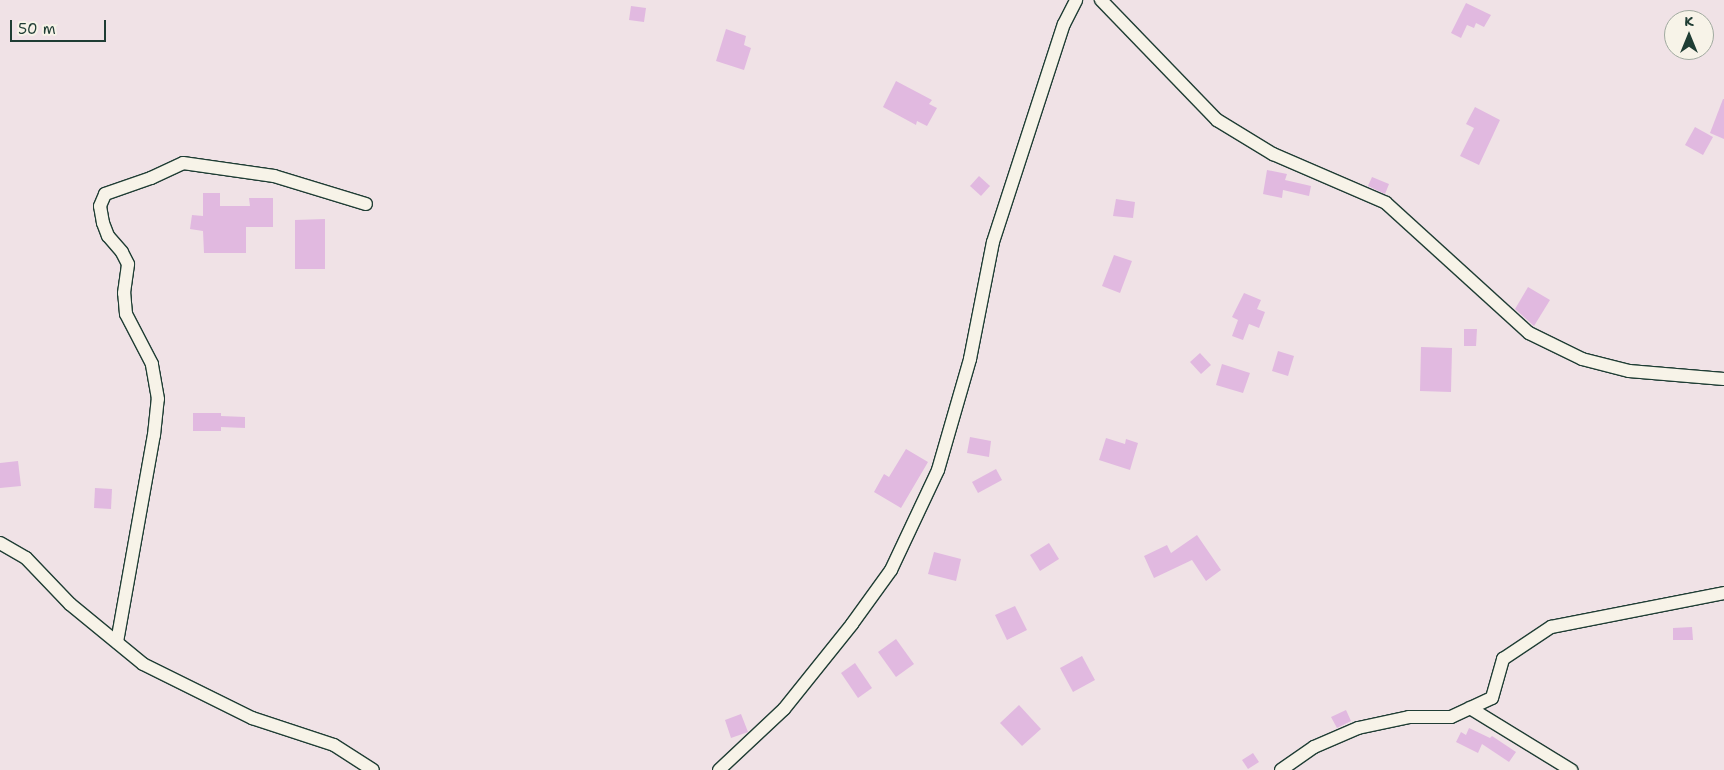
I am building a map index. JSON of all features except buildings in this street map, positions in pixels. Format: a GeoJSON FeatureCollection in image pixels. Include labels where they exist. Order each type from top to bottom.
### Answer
{"type":"FeatureCollection","features":[{"type":"Feature","properties":{"kind":"street"},"geometry":{"type":"LineString","coordinates":[[719,770],[784,709],[852,624],[891,570],[938,470],[970,359],[992,242],[1064,24],[1076,0]]}},
{"type":"Feature","properties":{"kind":"street"},"geometry":{"type":"LineString","coordinates":[[1101,0],[1217,120],[1273,154],[1386,203],[1529,333],[1582,359],[1629,371],[1724,379]]}},
{"type":"Feature","properties":{"kind":"street"},"geometry":{"type":"LineString","coordinates":[[117,642],[154,435],[158,399],[152,364],[126,314],[124,293],[128,264],[122,252],[108,236],[103,223],[100,206],[105,194],[151,178],[183,163],[274,176],[366,204]]}},
{"type":"Feature","properties":{"kind":"street"},"geometry":{"type":"LineString","coordinates":[[0,543],[26,558],[70,604],[144,664],[244,714],[334,745],[373,770]]}},
{"type":"Feature","properties":{"kind":"street"},"geometry":{"type":"LineString","coordinates":[[1281,770],[1314,747],[1358,728],[1409,718],[1451,717],[1492,698],[1503,659],[1551,627],[1724,593]]}},
{"type":"Feature","properties":{"kind":"street"},"geometry":{"type":"LineString","coordinates":[[1470,708],[1571,770]]}}]}
